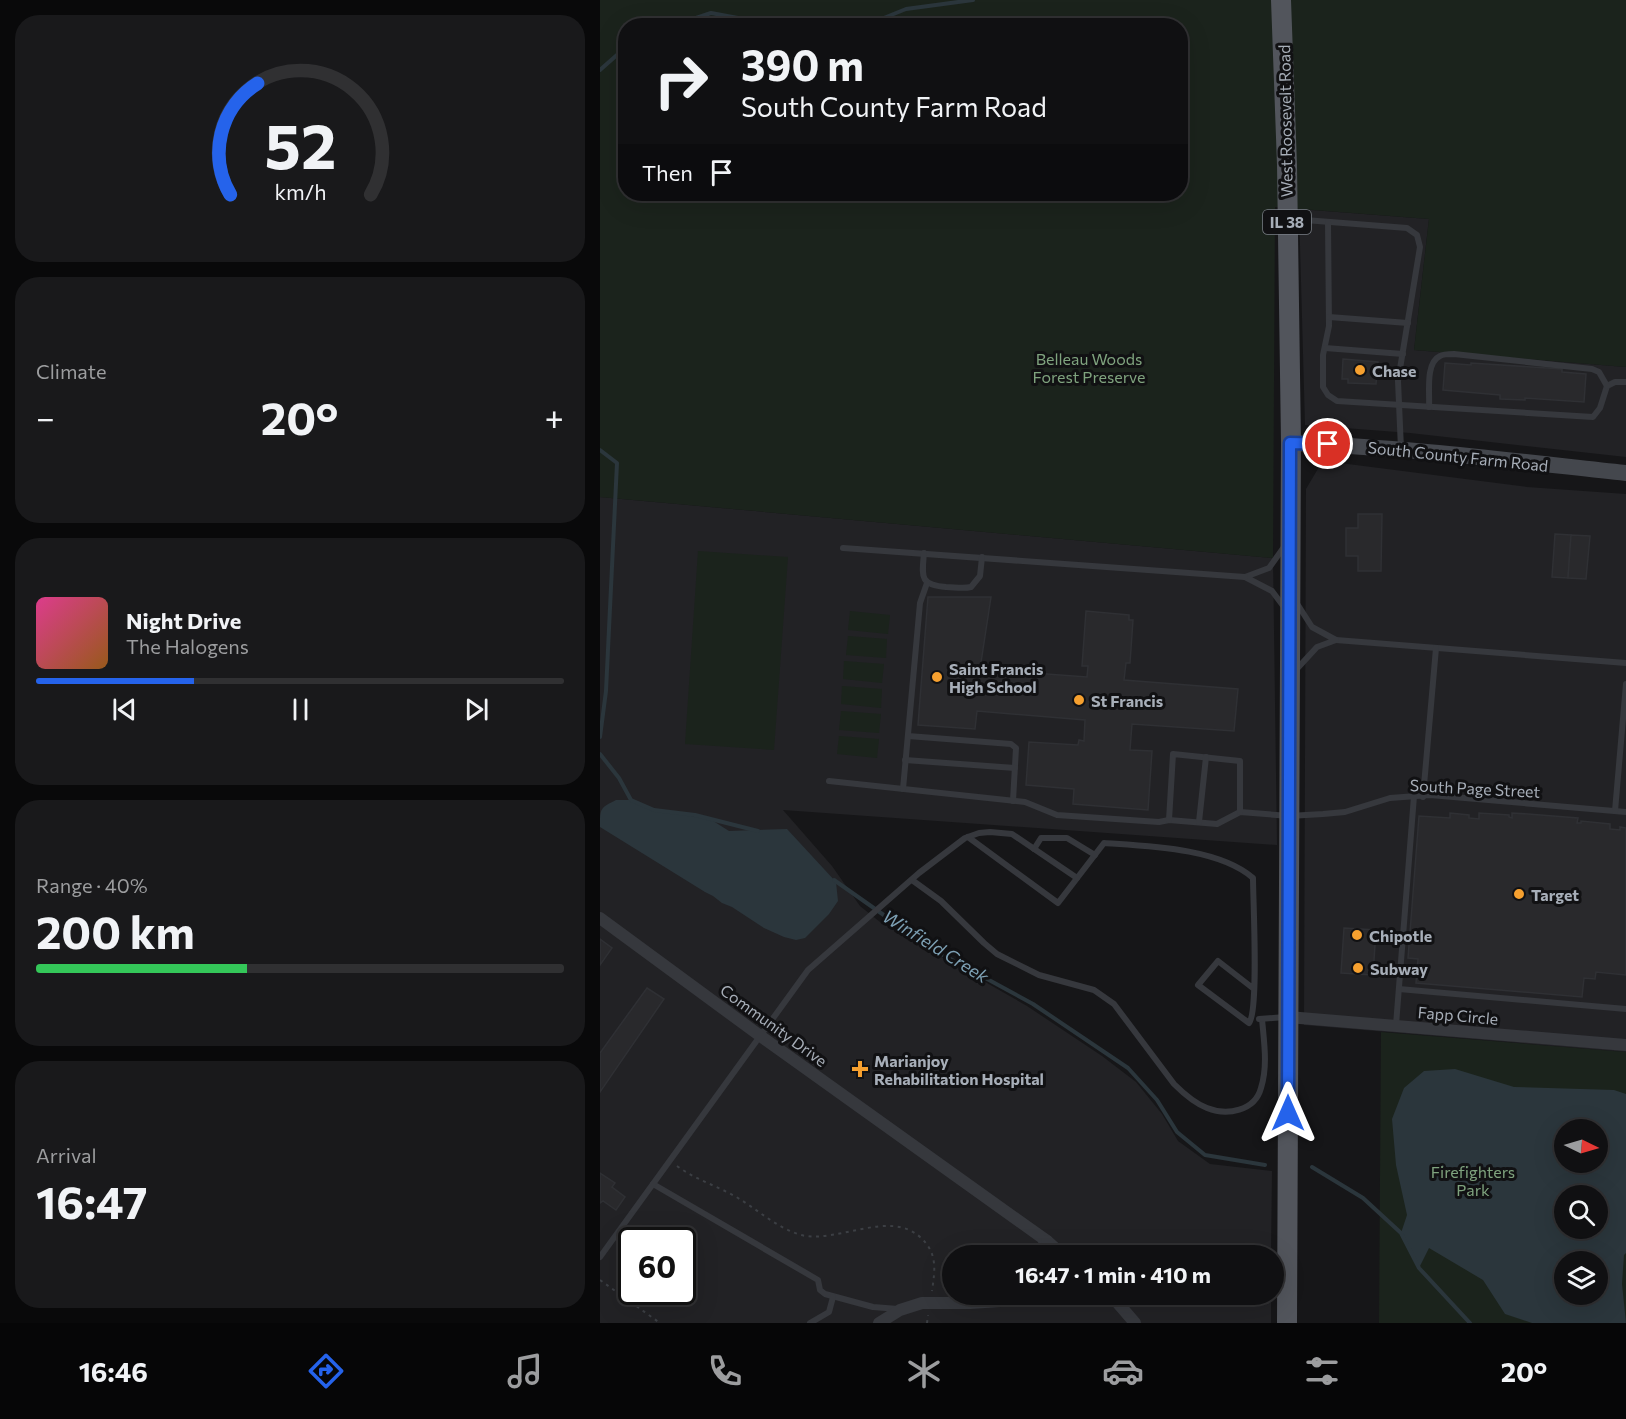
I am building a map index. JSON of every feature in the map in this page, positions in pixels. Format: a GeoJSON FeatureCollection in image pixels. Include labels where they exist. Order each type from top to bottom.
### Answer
{"type":"FeatureCollection","features":[{"type":"Feature","properties":{"kind":"main road","name":"West Roosevelt Road"},"geometry":{"type":"LineString","coordinates":[[1281,0],[1290,443],[1287,1323]]}},
{"type":"Feature","properties":{"kind":"main road","name":"South County Farm Road"},"geometry":{"type":"LineString","coordinates":[[1290,443],[1345,445],[1626,473]]}},
{"type":"Feature","properties":{"kind":"street","name":"Community Drive"},"geometry":{"type":"LineString","coordinates":[[600,918],[1052,1245]]}},
{"type":"Feature","properties":{"kind":"street","name":"Fapp Circle"},"geometry":{"type":"LineString","coordinates":[[1288,1017],[1626,1045]]}},
{"type":"Feature","properties":{"kind":"street"},"geometry":{"type":"LineString","coordinates":[[1044,1245],[1047,1241]]}},
{"type":"Feature","properties":{"kind":"street"},"geometry":{"type":"LineString","coordinates":[[879,1323],[900,1310],[922,1304],[942,1304]]}},
{"type":"Feature","properties":{"kind":"street"},"geometry":{"type":"LineString","coordinates":[[1119,1305],[1135,1323]]}},
{"type":"Feature","properties":{"kind":"lane"},"geometry":{"type":"LineString","coordinates":[[1287,219],[1407,228],[1417,235],[1420,247],[1398,381],[1401,450]]}},
{"type":"Feature","properties":{"kind":"lane"},"geometry":{"type":"LineString","coordinates":[[1328,222],[1329,316],[1323,363],[1323,387],[1328,395],[1337,401],[1593,417],[1600,408],[1607,386],[1615,382],[1626,382]]}},
{"type":"Feature","properties":{"kind":"lane"},"geometry":{"type":"LineString","coordinates":[[1329,316],[1408,323]]}},
{"type":"Feature","properties":{"kind":"lane"},"geometry":{"type":"LineString","coordinates":[[1325,348],[1403,354]]}},
{"type":"Feature","properties":{"kind":"lane"},"geometry":{"type":"LineString","coordinates":[[1429,407],[1430,370],[1433,361],[1441,355],[1454,354],[1592,369],[1599,372],[1607,386]]}},
{"type":"Feature","properties":{"kind":"lane"},"geometry":{"type":"LineString","coordinates":[[1245,578],[1269,568],[1290,539]]}},
{"type":"Feature","properties":{"kind":"lane"},"geometry":{"type":"LineString","coordinates":[[843,548],[1245,578],[1272,591],[1290,614]]}},
{"type":"Feature","properties":{"kind":"lane"},"geometry":{"type":"LineString","coordinates":[[924,553],[922,575],[927,583],[936,586],[971,587],[980,576],[982,557]]}},
{"type":"Feature","properties":{"kind":"lane"},"geometry":{"type":"LineString","coordinates":[[903,789],[920,603],[927,583]]}},
{"type":"Feature","properties":{"kind":"lane"},"geometry":{"type":"LineString","coordinates":[[1290,592],[1312,627],[1336,640],[1626,663]]}},
{"type":"Feature","properties":{"kind":"lane"},"geometry":{"type":"LineString","coordinates":[[1290,677],[1317,647],[1336,640]]}},
{"type":"Feature","properties":{"kind":"lane"},"geometry":{"type":"LineString","coordinates":[[1423,796],[1436,648]]}},
{"type":"Feature","properties":{"kind":"lane"},"geometry":{"type":"LineString","coordinates":[[1616,811],[1626,684]]}},
{"type":"Feature","properties":{"kind":"lane"},"geometry":{"type":"LineString","coordinates":[[908,736],[1006,742],[1016,748],[1013,801]]}},
{"type":"Feature","properties":{"kind":"lane"},"geometry":{"type":"LineString","coordinates":[[829,781],[1025,802],[1057,815],[1217,824],[1240,812],[1240,761],[1173,754],[1169,820]]}},
{"type":"Feature","properties":{"kind":"lane"},"geometry":{"type":"LineString","coordinates":[[1199,822],[1206,757]]}},
{"type":"Feature","properties":{"kind":"lane"},"geometry":{"type":"LineString","coordinates":[[905,760],[1015,768]]}},
{"type":"Feature","properties":{"kind":"lane","name":"South Page Street"},"geometry":{"type":"LineString","coordinates":[[1240,812],[1289,816],[1345,812],[1390,798],[1430,795],[1626,812]]}},
{"type":"Feature","properties":{"kind":"lane"},"geometry":{"type":"LineString","coordinates":[[1396,1026],[1414,796]]}},
{"type":"Feature","properties":{"kind":"lane"},"geometry":{"type":"LineString","coordinates":[[600,1257],[808,970],[912,880],[968,837],[990,832],[1012,834],[1077,878]]}},
{"type":"Feature","properties":{"kind":"lane"},"geometry":{"type":"LineString","coordinates":[[968,837],[1058,903],[1104,843],[1170,848],[1224,862],[1247,874],[1253,878],[1253,1019]]}},
{"type":"Feature","properties":{"kind":"lane"},"geometry":{"type":"LineString","coordinates":[[1034,849],[1041,838],[1067,838],[1095,855]]}},
{"type":"Feature","properties":{"kind":"lane"},"geometry":{"type":"LineString","coordinates":[[912,880],[941,901],[998,954],[1039,975],[1094,990],[1114,1004],[1174,1084],[1206,1108],[1223,1111],[1238,1110],[1249,1105],[1259,1095],[1265,1065],[1262,1019]]}},
{"type":"Feature","properties":{"kind":"lane"},"geometry":{"type":"LineString","coordinates":[[1254,989],[1218,961],[1198,985],[1250,1023],[1253,1019],[1288,1017]]}},
{"type":"Feature","properties":{"kind":"lane"},"geometry":{"type":"LineString","coordinates":[[1399,989],[1626,1009]]}},
{"type":"Feature","properties":{"kind":"lane"},"geometry":{"type":"LineString","coordinates":[[653,1184],[818,1280],[820,1290],[833,1297],[873,1307],[900,1310]]}},
{"type":"Feature","properties":{"kind":"lane"},"geometry":{"type":"LineString","coordinates":[[810,1323],[829,1312],[833,1297]]}},
{"type":"Feature","properties":{"kind":"path"},"geometry":{"type":"LineString","coordinates":[[670,1160],[687,1173],[737,1197],[786,1229],[802,1235],[820,1236],[871,1228],[898,1227],[915,1232],[930,1245],[934,1261],[927,1323]]}},
{"type":"Feature","properties":{"kind":"path"},"geometry":{"type":"LineString","coordinates":[[600,1280],[660,1323]]}},
{"type":"Feature","properties":{"kind":"shaded area"},"geometry":{"type":"Polygon","coordinates":[[[1299,209],[1429,219],[1414,350],[1626,367],[1626,457],[1410,433],[1305,425],[1299,209]]]}},
{"type":"Feature","properties":{"kind":"shaded area"},"geometry":{"type":"Polygon","coordinates":[[[1340,463],[1527,487],[1626,494],[1626,1052],[1304,1025],[1306,489],[1319,467],[1340,463]]]}},
{"type":"Feature","properties":{"kind":"shaded area"},"geometry":{"type":"Polygon","coordinates":[[[600,497],[1273,558],[1277,845],[783,810],[832,866],[860,906],[880,922],[1027,1006],[1102,1056],[1136,1082],[1162,1114],[1178,1141],[1210,1164],[1272,1171],[1271,1245],[942,1245],[942,1305],[1271,1305],[1271,1323],[600,1323],[600,497]]]}},
{"type":"Feature","properties":{"kind":"shaded area"},"geometry":{"type":"Polygon","coordinates":[[[616,800],[631,800],[654,810],[710,819],[729,831],[787,829],[836,882],[838,901],[829,914],[805,938],[796,940],[764,928],[600,827],[602,809],[616,800]]]}},
{"type":"Feature","properties":{"kind":"shaded area","name":"Firefighters Park"},"geometry":{"type":"Polygon","coordinates":[[[1455,1069],[1514,1087],[1614,1090],[1626,1094],[1626,1253],[1622,1284],[1626,1323],[1532,1323],[1505,1314],[1483,1280],[1429,1248],[1419,1268],[1401,1233],[1407,1215],[1396,1165],[1392,1119],[1404,1088],[1424,1071],[1455,1069]]]}},
{"type":"Feature","properties":{"kind":"green space","name":"Belleau Woods Forest Preserve"},"geometry":{"type":"Polygon","coordinates":[[[600,0],[1626,0],[1626,367],[1414,350],[1429,219],[1275,207],[1273,558],[600,497],[600,0]]]}},
{"type":"Feature","properties":{"kind":"green space"},"geometry":{"type":"Polygon","coordinates":[[[698,551],[788,557],[774,750],[685,744],[698,551]]]}},
{"type":"Feature","properties":{"kind":"green space"},"geometry":{"type":"Polygon","coordinates":[[[850,611],[890,615],[888,634],[848,630],[850,611]]]}},
{"type":"Feature","properties":{"kind":"green space"},"geometry":{"type":"Polygon","coordinates":[[[848,636],[887,639],[886,658],[846,655],[848,636]]]}},
{"type":"Feature","properties":{"kind":"green space"},"geometry":{"type":"Polygon","coordinates":[[[844,661],[884,664],[882,683],[843,679],[844,661]]]}},
{"type":"Feature","properties":{"kind":"green space"},"geometry":{"type":"Polygon","coordinates":[[[842,686],[882,689],[881,708],[841,704],[842,686]]]}},
{"type":"Feature","properties":{"kind":"green space"},"geometry":{"type":"Polygon","coordinates":[[[841,711],[881,714],[879,733],[839,730],[841,711]]]}},
{"type":"Feature","properties":{"kind":"green space"},"geometry":{"type":"Polygon","coordinates":[[[839,736],[879,739],[877,758],[837,754],[839,736]]]}},
{"type":"Feature","properties":{"kind":"green space","name":"Firefighters Park"},"geometry":{"type":"Polygon","coordinates":[[[1381,1032],[1626,1052],[1626,1323],[1379,1323],[1381,1032]]]}},
{"type":"Feature","properties":{"kind":"building","name":"Chase"},"geometry":{"type":"Polygon","coordinates":[[[1343,359],[1378,362],[1376,384],[1348,383],[1348,379],[1342,379],[1343,359]]]}},
{"type":"Feature","properties":{"kind":"building"},"geometry":{"type":"Polygon","coordinates":[[[1445,363],[1562,369],[1562,372],[1586,374],[1584,402],[1525,398],[1525,400],[1500,399],[1500,395],[1443,390],[1445,363]]]}},
{"type":"Feature","properties":{"kind":"building"},"geometry":{"type":"Polygon","coordinates":[[[1358,514],[1382,514],[1381,571],[1358,571],[1358,556],[1346,556],[1346,528],[1358,528],[1358,514]]]}},
{"type":"Feature","properties":{"kind":"building"},"geometry":{"type":"Polygon","coordinates":[[[1555,534],[1571,535],[1568,578],[1552,577],[1555,534]]]}},
{"type":"Feature","properties":{"kind":"building"},"geometry":{"type":"Polygon","coordinates":[[[1571,535],[1590,536],[1586,579],[1568,578],[1571,535]]]}},
{"type":"Feature","properties":{"kind":"building","name":"St Francis"},"geometry":{"type":"Polygon","coordinates":[[[928,597],[991,597],[980,669],[1087,677],[1088,666],[1082,666],[1086,611],[1129,615],[1129,620],[1133,620],[1130,663],[1126,663],[1124,680],[1238,689],[1234,731],[1132,724],[1130,750],[1152,751],[1148,810],[1073,804],[1074,789],[1026,785],[1029,742],[1078,745],[1079,740],[1084,741],[1085,720],[977,711],[975,729],[918,725],[928,597]]]}},
{"type":"Feature","properties":{"kind":"building","name":"Target"},"geometry":{"type":"Polygon","coordinates":[[[1450,813],[1469,815],[1469,818],[1479,819],[1479,813],[1509,815],[1512,818],[1512,813],[1578,818],[1577,823],[1581,821],[1610,824],[1610,829],[1626,828],[1626,975],[1596,972],[1595,979],[1584,978],[1582,997],[1416,983],[1418,959],[1408,958],[1419,816],[1450,818],[1450,813]]]}},
{"type":"Feature","properties":{"kind":"building"},"geometry":{"type":"Polygon","coordinates":[[[1344,928],[1376,930],[1373,975],[1341,973],[1344,928]]]}},
{"type":"Feature","properties":{"kind":"building"},"geometry":{"type":"Polygon","coordinates":[[[600,939],[612,948],[600,965],[600,939]]]}},
{"type":"Feature","properties":{"kind":"building"},"geometry":{"type":"Polygon","coordinates":[[[647,988],[664,999],[600,1092],[600,1053],[647,988]]]}},
{"type":"Feature","properties":{"kind":"building"},"geometry":{"type":"Polygon","coordinates":[[[600,1173],[615,1183],[612,1187],[625,1197],[616,1210],[603,1201],[600,1203],[600,1173]]]}},
{"type":"Feature","properties":{"kind":"waterway","name":"Winfield Creek"},"geometry":{"type":"LineString","coordinates":[[884,18],[906,9],[973,0]]}},
{"type":"Feature","properties":{"kind":"waterway","name":"Winfield Creek"},"geometry":{"type":"LineString","coordinates":[[696,18],[711,13],[738,18]]}},
{"type":"Feature","properties":{"kind":"waterway","name":"Winfield Creek"},"geometry":{"type":"LineString","coordinates":[[600,70],[618,54]]}},
{"type":"Feature","properties":{"kind":"waterway","name":"Winfield Creek"},"geometry":{"type":"LineString","coordinates":[[600,450],[617,463],[606,691],[600,737]]}},
{"type":"Feature","properties":{"kind":"waterway","name":"Winfield Creek"},"geometry":{"type":"LineString","coordinates":[[600,754],[619,778],[631,800],[654,810],[695,815],[758,831]]}},
{"type":"Feature","properties":{"kind":"waterway","name":"Winfield Creek"},"geometry":{"type":"LineString","coordinates":[[834,880],[932,949],[1033,1004],[1128,1068],[1157,1100],[1177,1132],[1205,1155],[1265,1165]]}},
{"type":"Feature","properties":{"kind":"waterway","name":"Winfield Creek"},"geometry":{"type":"LineString","coordinates":[[1312,1167],[1363,1198],[1401,1233],[1419,1268],[1470,1323]]}},
{"type":"Feature","properties":{"kind":"place","name":"Chase"},"geometry":{"type":"Point","coordinates":[1360,370]}},
{"type":"Feature","properties":{"kind":"place","name":"Saint Francis High School"},"geometry":{"type":"Point","coordinates":[937,677]}},
{"type":"Feature","properties":{"kind":"place","name":"St Francis"},"geometry":{"type":"Point","coordinates":[1079,700]}},
{"type":"Feature","properties":{"kind":"place","name":"Target"},"geometry":{"type":"Point","coordinates":[1519,894]}},
{"type":"Feature","properties":{"kind":"place","name":"Chipotle"},"geometry":{"type":"Point","coordinates":[1357,935]}},
{"type":"Feature","properties":{"kind":"place","name":"Subway"},"geometry":{"type":"Point","coordinates":[1358,968]}},
{"type":"Feature","properties":{"kind":"place","name":"Marianjoy Rehabilitation Hospital"},"geometry":{"type":"Point","coordinates":[860,1069]}},
{"type":"Feature","properties":{"kind":"route"},"geometry":{"type":"LineString","coordinates":[[1288,1113],[1290,443],[1328,444]]}}]}
